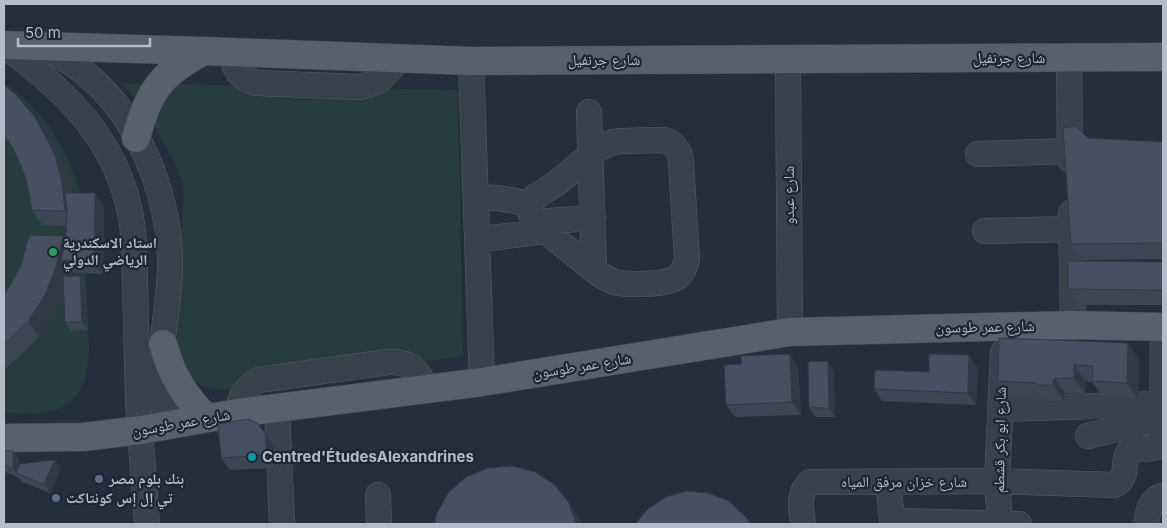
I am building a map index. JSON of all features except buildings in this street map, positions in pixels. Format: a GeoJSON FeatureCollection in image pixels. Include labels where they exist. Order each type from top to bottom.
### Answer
{"type":"FeatureCollection","features":[{"type":"Feature","properties":{"kind":"main road","name":"شارع جرنفيل"},"geometry":{"type":"LineString","coordinates":[[4,45],[204,50],[471,61],[1163,57]]}},
{"type":"Feature","properties":{"kind":"main road"},"geometry":{"type":"LineString","coordinates":[[136,138],[143,112],[157,87],[170,72],[204,50]]}},
{"type":"Feature","properties":{"kind":"main road","name":"شارع عمر طوسون"},"geometry":{"type":"LineString","coordinates":[[4,438],[83,437],[141,430],[237,413],[482,382],[790,332],[1004,326],[1163,326]]}},
{"type":"Feature","properties":{"kind":"main road"},"geometry":{"type":"LineString","coordinates":[[164,344],[170,368],[182,389],[207,418]]}},
{"type":"Feature","properties":{"kind":"street"},"geometry":{"type":"LineString","coordinates":[[4,30],[44,47],[86,74],[117,107],[136,138],[153,173],[159,191],[169,243],[169,284],[160,388],[168,425]]}},
{"type":"Feature","properties":{"kind":"street"},"geometry":{"type":"LineString","coordinates":[[4,45],[42,74],[76,107],[100,138],[114,164],[125,191],[134,242],[138,401],[147,524]]}},
{"type":"Feature","properties":{"kind":"street"},"geometry":{"type":"LineString","coordinates":[[1069,58],[1073,325]]}},
{"type":"Feature","properties":{"kind":"street","name":"شارع عبدو"},"geometry":{"type":"LineString","coordinates":[[788,59],[790,332]]}},
{"type":"Feature","properties":{"kind":"street"},"geometry":{"type":"LineString","coordinates":[[471,61],[482,382]]}},
{"type":"Feature","properties":{"kind":"street"},"geometry":{"type":"LineString","coordinates":[[589,112],[594,270]]}},
{"type":"Feature","properties":{"kind":"street"},"geometry":{"type":"LineString","coordinates":[[476,197],[498,198],[536,219],[603,277],[624,284],[666,282],[674,280],[681,274],[686,267],[687,259],[681,162],[677,148],[672,143],[664,140],[621,141],[605,145],[557,183],[535,197],[536,219]]}},
{"type":"Feature","properties":{"kind":"street"},"geometry":{"type":"LineString","coordinates":[[978,154],[1070,151]]}},
{"type":"Feature","properties":{"kind":"street"},"geometry":{"type":"LineString","coordinates":[[477,240],[536,219],[593,218]]}},
{"type":"Feature","properties":{"kind":"street"},"geometry":{"type":"LineString","coordinates":[[986,231],[1071,229]]}},
{"type":"Feature","properties":{"kind":"street"},"geometry":{"type":"LineString","coordinates":[[134,242],[169,243]]}},
{"type":"Feature","properties":{"kind":"street","name":"شارع ابو بكر قشطم"},"geometry":{"type":"LineString","coordinates":[[1004,326],[997,481],[1006,524]]}},
{"type":"Feature","properties":{"kind":"street"},"geometry":{"type":"LineString","coordinates":[[1161,446],[1163,326]]}},
{"type":"Feature","properties":{"kind":"street"},"geometry":{"type":"LineString","coordinates":[[237,413],[238,405],[246,390],[258,380],[388,362],[399,361],[409,364],[417,371],[425,389]]}},
{"type":"Feature","properties":{"kind":"street"},"geometry":{"type":"LineString","coordinates":[[1000,409],[1163,401]]}},
{"type":"Feature","properties":{"kind":"street"},"geometry":{"type":"LineString","coordinates":[[1088,436],[1163,401]]}},
{"type":"Feature","properties":{"kind":"street"},"geometry":{"type":"LineString","coordinates":[[277,408],[282,524]]}},
{"type":"Feature","properties":{"kind":"street","name":"شارع خزان مرفق المياه"},"geometry":{"type":"LineString","coordinates":[[803,524],[800,499],[803,489],[810,482],[997,481],[1114,485],[1123,480],[1127,453],[1131,449],[1152,450],[1161,446]]}},
{"type":"Feature","properties":{"kind":"street"},"geometry":{"type":"LineString","coordinates":[[888,482],[892,519],[894,521],[1006,524]]}},
{"type":"Feature","properties":{"kind":"street"},"geometry":{"type":"LineString","coordinates":[[378,495],[379,524]]}},
{"type":"Feature","properties":{"kind":"street"},"geometry":{"type":"LineString","coordinates":[[1146,524],[1152,503],[1159,496],[1163,496]]}},
{"type":"Feature","properties":{"kind":"green space","name":"استاد الاسكندرية الرياضي الدولي"},"geometry":{"type":"Polygon","coordinates":[[[4,83],[33,107],[55,136],[65,152],[72,169],[83,205],[104,206],[103,274],[86,274],[89,352],[85,378],[80,390],[72,400],[61,407],[31,414],[4,413],[4,83]]]}},
{"type":"Feature","properties":{"kind":"green space"},"geometry":{"type":"Polygon","coordinates":[[[122,83],[458,90],[463,356],[234,390],[213,389],[198,383],[186,372],[176,354],[184,187],[175,164],[147,113],[122,83]]]}},
{"type":"Feature","properties":{"kind":"place","name":"استاد الاسكندرية الرياضي الدولي"},"geometry":{"type":"Point","coordinates":[53,252]}},
{"type":"Feature","properties":{"kind":"place","name":"Centred'ÉtudesAlexandrines"},"geometry":{"type":"Point","coordinates":[252,457]}},
{"type":"Feature","properties":{"kind":"place","name":"بنك بلوم مصر"},"geometry":{"type":"Point","coordinates":[99,479]}},
{"type":"Feature","properties":{"kind":"place","name":"تي إل إس كونتاكت"},"geometry":{"type":"Point","coordinates":[56,498]}}]}
